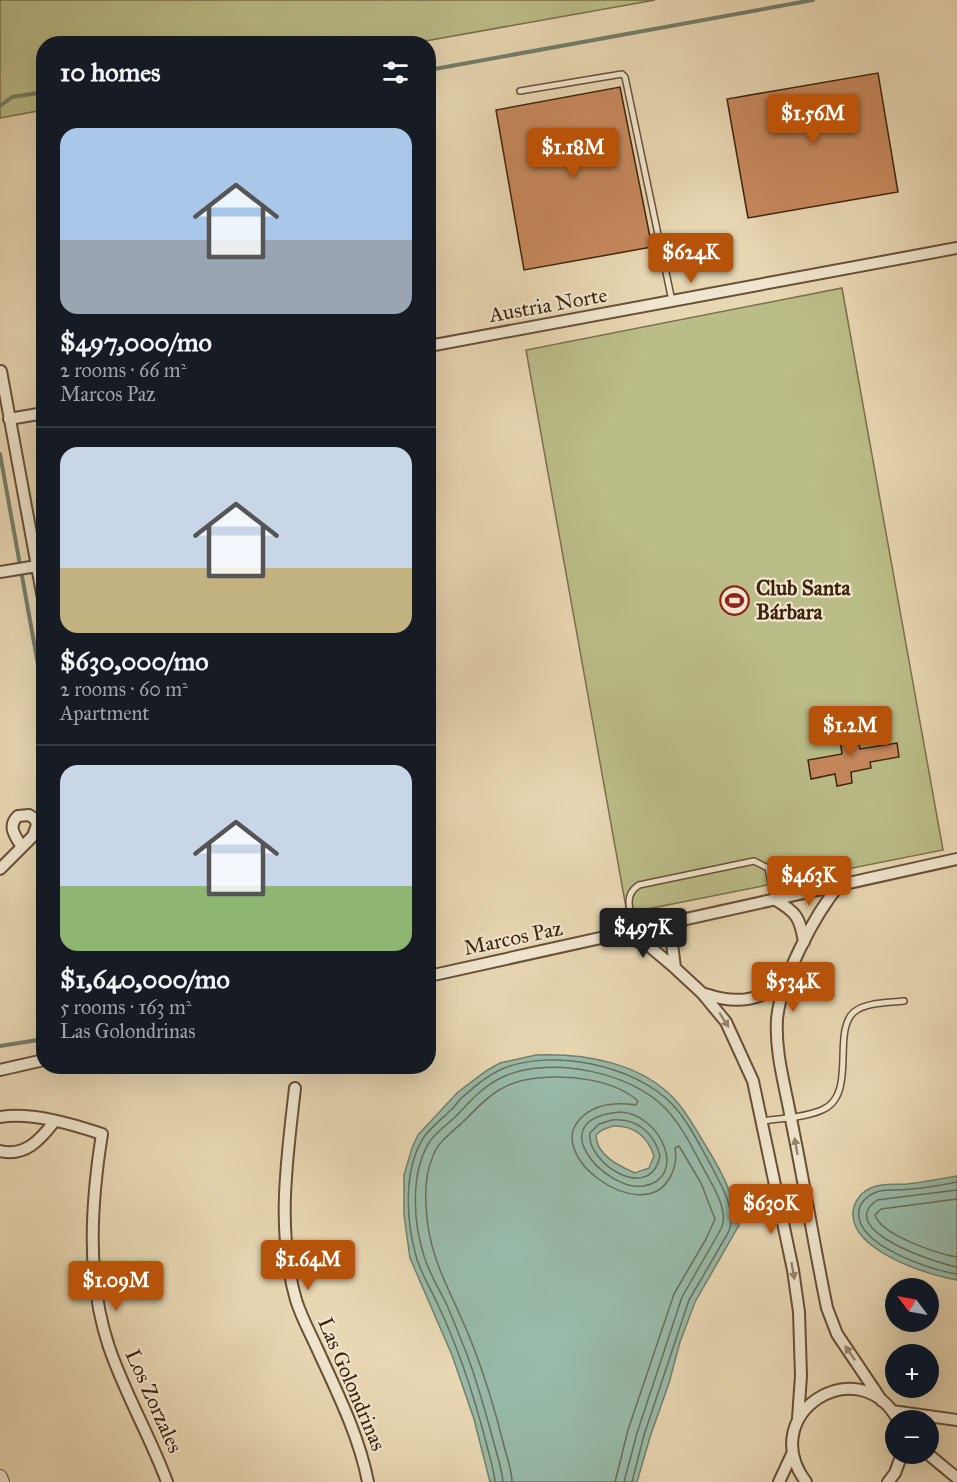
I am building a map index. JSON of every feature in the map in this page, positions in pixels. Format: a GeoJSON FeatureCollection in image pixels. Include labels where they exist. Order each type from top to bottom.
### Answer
{"type":"FeatureCollection","features":[{"type":"Feature","properties":{"kind":"street","name":"Austria Norte"},"geometry":{"type":"LineString","coordinates":[[436,345],[957,248]]}},
{"type":"Feature","properties":{"kind":"street"},"geometry":{"type":"LineString","coordinates":[[1,371],[36,577]]}},
{"type":"Feature","properties":{"kind":"street"},"geometry":{"type":"LineString","coordinates":[[9,419],[36,414]]}},
{"type":"Feature","properties":{"kind":"street"},"geometry":{"type":"LineString","coordinates":[[0,572],[33,567]]}},
{"type":"Feature","properties":{"kind":"street"},"geometry":{"type":"LineString","coordinates":[[0,869],[22,847]]}},
{"type":"Feature","properties":{"kind":"street","name":"Marcos Paz"},"geometry":{"type":"LineString","coordinates":[[436,974],[957,859]]}},
{"type":"Feature","properties":{"kind":"street"},"geometry":{"type":"LineString","coordinates":[[840,884],[817,915],[788,979],[777,1017],[780,1074],[791,1117],[826,1308],[837,1334],[890,1410]]}},
{"type":"Feature","properties":{"kind":"street"},"geometry":{"type":"LineString","coordinates":[[774,899],[796,914],[801,924],[804,943]]}},
{"type":"Feature","properties":{"kind":"street"},"geometry":{"type":"LineString","coordinates":[[675,968],[672,943],[682,920]]}},
{"type":"Feature","properties":{"kind":"street"},"geometry":{"type":"LineString","coordinates":[[621,934],[649,946],[702,993],[726,1022],[753,1081],[800,1312],[801,1376],[798,1418],[792,1435],[792,1454],[798,1471],[806,1482]]}},
{"type":"Feature","properties":{"kind":"street"},"geometry":{"type":"LineString","coordinates":[[702,993],[717,998],[742,1000],[771,993],[788,979]]}},
{"type":"Feature","properties":{"kind":"street"},"geometry":{"type":"LineString","coordinates":[[0,1070],[36,1062]]}},
{"type":"Feature","properties":{"kind":"street","name":"Las Golondrinas"},"geometry":{"type":"LineString","coordinates":[[295,1088],[284,1189],[283,1221],[289,1271],[305,1322],[357,1439],[368,1482]]}},
{"type":"Feature","properties":{"kind":"street","name":"Los Zorzales"},"geometry":{"type":"LineString","coordinates":[[0,1117],[15,1114],[102,1134],[92,1209],[94,1260],[102,1319],[120,1377],[167,1482]]}},
{"type":"Feature","properties":{"kind":"street"},"geometry":{"type":"LineString","coordinates":[[0,1151],[9,1153],[26,1149],[39,1141],[54,1122]]}},
{"type":"Feature","properties":{"kind":"street"},"geometry":{"type":"LineString","coordinates":[[798,1418],[808,1405],[821,1395],[837,1390],[853,1389],[868,1393],[882,1401]]}},
{"type":"Feature","properties":{"kind":"street"},"geometry":{"type":"LineString","coordinates":[[939,1419],[957,1420]]}},
{"type":"Feature","properties":{"kind":"street"},"geometry":{"type":"LineString","coordinates":[[779,1482],[792,1454]]}},
{"type":"Feature","properties":{"kind":"street"},"geometry":{"type":"LineString","coordinates":[[939,1463],[957,1478]]}},
{"type":"Feature","properties":{"kind":"street"},"geometry":{"type":"LineString","coordinates":[[888,1482],[898,1464]]}},
{"type":"Feature","properties":{"kind":"street"},"geometry":{"type":"LineString","coordinates":[[0,1477],[2,1482]]}},
{"type":"Feature","properties":{"kind":"lane"},"geometry":{"type":"LineString","coordinates":[[520,92],[622,74],[625,77],[672,302]]}},
{"type":"Feature","properties":{"kind":"lane"},"geometry":{"type":"LineString","coordinates":[[636,931],[628,901],[633,889],[639,885],[754,861],[768,868],[774,899]]}},
{"type":"Feature","properties":{"kind":"lane"},"geometry":{"type":"LineString","coordinates":[[762,1120],[791,1117],[822,1110],[836,1099],[841,1082],[846,1029],[854,1012],[872,1005],[904,1001]]}},
{"type":"Feature","properties":{"kind":"green space"},"geometry":{"type":"Polygon","coordinates":[[[0,0],[655,0],[436,39],[436,36],[36,36],[36,111],[0,118],[0,0]]]}},
{"type":"Feature","properties":{"kind":"green space","name":"Club Santa Bárbara"},"geometry":{"type":"Polygon","coordinates":[[[842,288],[943,850],[627,913],[526,350],[842,288]]]}},
{"type":"Feature","properties":{"kind":"water"},"geometry":{"type":"Polygon","coordinates":[[[536,1055],[574,1056],[612,1063],[648,1078],[677,1102],[685,1113],[718,1166],[734,1205],[739,1225],[695,1302],[680,1342],[637,1482],[490,1482],[474,1419],[452,1355],[410,1258],[404,1215],[404,1175],[418,1135],[458,1092],[500,1063],[536,1055]],[[613,1126],[596,1135],[604,1154],[635,1173],[649,1168],[654,1156],[648,1143],[634,1130],[613,1126]]]}},
{"type":"Feature","properties":{"kind":"water"},"geometry":{"type":"Polygon","coordinates":[[[957,1176],[957,1280],[928,1273],[893,1258],[877,1249],[855,1226],[853,1212],[855,1205],[861,1195],[871,1188],[879,1185],[907,1184],[957,1176]]]}},
{"type":"Feature","properties":{"kind":"building"},"geometry":{"type":"Polygon","coordinates":[[[878,73],[898,192],[748,218],[727,99],[878,73]]]}},
{"type":"Feature","properties":{"kind":"building"},"geometry":{"type":"Polygon","coordinates":[[[620,87],[652,247],[524,270],[496,110],[620,87]]]}},
{"type":"Feature","properties":{"kind":"building"},"geometry":{"type":"Polygon","coordinates":[[[856,723],[860,749],[897,743],[899,757],[870,762],[871,768],[851,772],[852,783],[837,786],[835,774],[811,779],[808,760],[842,754],[838,726],[856,723]]]}},
{"type":"Feature","properties":{"kind":"waterway"},"geometry":{"type":"LineString","coordinates":[[436,69],[813,0]]}},
{"type":"Feature","properties":{"kind":"waterway"},"geometry":{"type":"LineString","coordinates":[[0,106],[12,97],[36,93]]}},
{"type":"Feature","properties":{"kind":"waterway"},"geometry":{"type":"LineString","coordinates":[[0,454],[36,654]]}},
{"type":"Feature","properties":{"kind":"waterway"},"geometry":{"type":"LineString","coordinates":[[0,1046],[36,1040]]}},
{"type":"Feature","properties":{"kind":"place","name":"Club Santa Bárbara"},"geometry":{"type":"Point","coordinates":[735,600]}}]}
